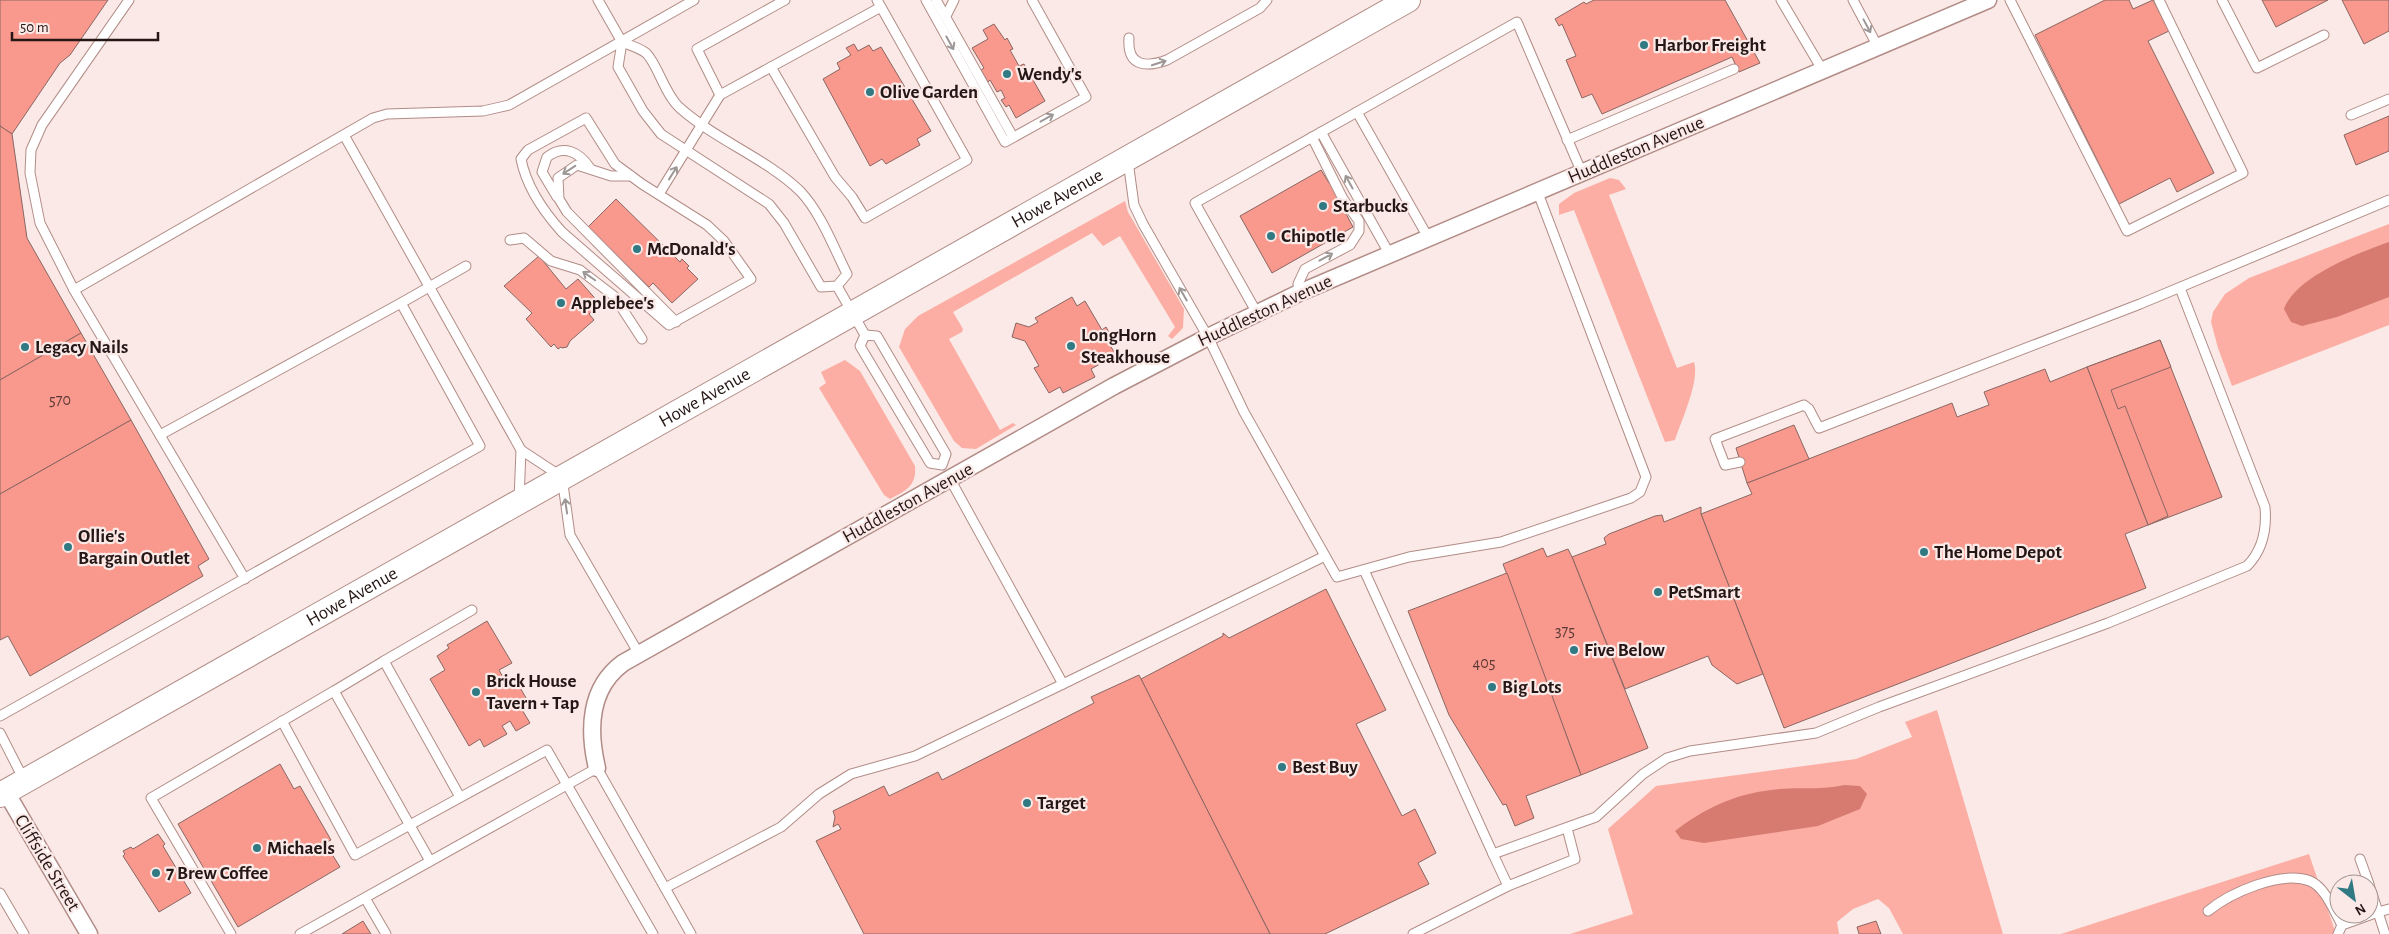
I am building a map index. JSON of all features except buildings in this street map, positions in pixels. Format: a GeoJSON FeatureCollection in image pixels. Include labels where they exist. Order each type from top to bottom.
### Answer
{"type":"FeatureCollection","features":[{"type":"Feature","properties":{"kind":"street","name":"Howe Avenue"},"geometry":{"type":"LineString","coordinates":[[10,789],[519,500],[1408,0]]}},
{"type":"Feature","properties":{"kind":"street","name":"Huddleston Avenue"},"geometry":{"type":"LineString","coordinates":[[597,768],[591,740],[592,715],[606,679],[615,668],[1114,386],[1208,337],[1299,293],[1988,0]]}},
{"type":"Feature","properties":{"kind":"street","name":"Cliffside Street"},"geometry":{"type":"LineString","coordinates":[[10,789],[89,934]]}},
{"type":"Feature","properties":{"kind":"lane"},"geometry":{"type":"LineString","coordinates":[[129,0],[42,125],[31,150],[30,172],[40,223],[74,290],[245,579]]}},
{"type":"Feature","properties":{"kind":"lane"},"geometry":{"type":"LineString","coordinates":[[598,0],[622,42],[647,54],[678,107],[702,126],[777,173],[800,192],[824,229],[847,274],[837,286],[821,287],[784,223],[769,204],[661,134],[643,111],[618,67],[622,42]]}},
{"type":"Feature","properties":{"kind":"lane"},"geometry":{"type":"LineString","coordinates":[[74,290],[373,118],[387,114],[483,111],[500,108],[622,42],[694,0]]}},
{"type":"Feature","properties":{"kind":"lane"},"geometry":{"type":"LineString","coordinates":[[720,95],[697,49],[785,0]]}},
{"type":"Feature","properties":{"kind":"lane"},"geometry":{"type":"LineString","coordinates":[[926,0],[1005,142],[1086,97],[1032,0]]}},
{"type":"Feature","properties":{"kind":"lane"},"geometry":{"type":"LineString","coordinates":[[936,0],[1014,137]]}},
{"type":"Feature","properties":{"kind":"lane"},"geometry":{"type":"LineString","coordinates":[[946,16],[954,0]]}},
{"type":"Feature","properties":{"kind":"lane"},"geometry":{"type":"LineString","coordinates":[[1129,38],[1128,49],[1134,59],[1144,65],[1152,65],[1167,60],[1260,8],[1267,0]]}},
{"type":"Feature","properties":{"kind":"lane"},"geometry":{"type":"LineString","coordinates":[[1781,0],[1823,71]]}},
{"type":"Feature","properties":{"kind":"lane"},"geometry":{"type":"LineString","coordinates":[[1853,0],[1878,47]]}},
{"type":"Feature","properties":{"kind":"lane"},"geometry":{"type":"LineString","coordinates":[[2010,0],[2127,231],[2243,173],[2159,0]]}},
{"type":"Feature","properties":{"kind":"lane"},"geometry":{"type":"LineString","coordinates":[[2222,0],[2257,68],[2324,35]]}},
{"type":"Feature","properties":{"kind":"lane"},"geometry":{"type":"LineString","coordinates":[[659,194],[720,95],[879,4],[967,160],[865,218],[852,197],[835,177],[771,67]]}},
{"type":"Feature","properties":{"kind":"lane"},"geometry":{"type":"LineString","coordinates":[[1257,313],[1195,202],[1517,22],[1582,174]]}},
{"type":"Feature","properties":{"kind":"lane"},"geometry":{"type":"LineString","coordinates":[[1567,140],[1734,69]]}},
{"type":"Feature","properties":{"kind":"lane"},"geometry":{"type":"LineString","coordinates":[[2350,116],[2389,99]]}},
{"type":"Feature","properties":{"kind":"lane"},"geometry":{"type":"LineString","coordinates":[[1357,112],[1429,239]]}},
{"type":"Feature","properties":{"kind":"lane"},"geometry":{"type":"LineString","coordinates":[[586,118],[615,164],[659,194],[707,225],[724,241],[751,279],[669,325],[562,232],[552,221],[528,181],[521,159],[528,150],[586,118]]}},
{"type":"Feature","properties":{"kind":"lane"},"geometry":{"type":"LineString","coordinates":[[1321,132],[1390,255]]}},
{"type":"Feature","properties":{"kind":"lane"},"geometry":{"type":"LineString","coordinates":[[344,135],[521,450],[562,476],[570,535],[639,654]]}},
{"type":"Feature","properties":{"kind":"lane"},"geometry":{"type":"LineString","coordinates":[[1299,293],[1298,284],[1305,269],[1350,245],[1359,231],[1359,221],[1344,199],[1312,137]]}},
{"type":"Feature","properties":{"kind":"lane"},"geometry":{"type":"LineString","coordinates":[[590,168],[583,158],[570,150],[560,150],[547,157],[542,172],[544,179],[585,232],[676,322]]}},
{"type":"Feature","properties":{"kind":"lane"},"geometry":{"type":"LineString","coordinates":[[1128,158],[1134,205],[1143,224],[1208,337],[1244,412],[1337,577],[1409,557],[1501,542],[1631,498],[1643,487],[1646,477],[1538,192]]}},
{"type":"Feature","properties":{"kind":"lane"},"geometry":{"type":"LineString","coordinates":[[559,199],[558,178],[564,172],[577,165],[611,176],[631,176]]}},
{"type":"Feature","properties":{"kind":"lane"},"geometry":{"type":"LineString","coordinates":[[1740,462],[1725,465],[1715,438],[1804,405],[1807,406],[1819,428],[2180,288],[2389,200]]}},
{"type":"Feature","properties":{"kind":"lane"},"geometry":{"type":"LineString","coordinates":[[510,240],[524,238],[551,261],[580,270],[591,277],[614,296],[642,339]]}},
{"type":"Feature","properties":{"kind":"lane"},"geometry":{"type":"LineString","coordinates":[[160,435],[466,266]]}},
{"type":"Feature","properties":{"kind":"lane"},"geometry":{"type":"LineString","coordinates":[[837,286],[865,335]]}},
{"type":"Feature","properties":{"kind":"lane"},"geometry":{"type":"LineString","coordinates":[[1493,854],[1596,817],[1643,774],[1668,758],[1690,751],[1816,733],[1879,707],[2108,623],[2247,566],[2260,549],[2264,536],[2265,508],[2180,288]]}},
{"type":"Feature","properties":{"kind":"lane"},"geometry":{"type":"LineString","coordinates":[[0,716],[480,446],[401,303]]}},
{"type":"Feature","properties":{"kind":"lane"},"geometry":{"type":"LineString","coordinates":[[865,335],[877,336],[946,454],[942,465],[930,463],[860,346],[865,335]]}},
{"type":"Feature","properties":{"kind":"lane"},"geometry":{"type":"LineString","coordinates":[[519,500],[521,450]]}},
{"type":"Feature","properties":{"kind":"lane"},"geometry":{"type":"LineString","coordinates":[[950,479],[1063,684]]}},
{"type":"Feature","properties":{"kind":"lane"},"geometry":{"type":"LineString","coordinates":[[665,888],[781,827],[819,794],[851,774],[915,756],[1325,556]]}},
{"type":"Feature","properties":{"kind":"lane"},"geometry":{"type":"LineString","coordinates":[[1364,570],[1508,886]]}},
{"type":"Feature","properties":{"kind":"lane"},"geometry":{"type":"LineString","coordinates":[[231,934],[151,798],[472,610]]}},
{"type":"Feature","properties":{"kind":"lane"},"geometry":{"type":"LineString","coordinates":[[384,661],[460,797]]}},
{"type":"Feature","properties":{"kind":"lane"},"geometry":{"type":"LineString","coordinates":[[334,691],[430,862]]}},
{"type":"Feature","properties":{"kind":"lane"},"geometry":{"type":"LineString","coordinates":[[282,721],[355,855],[546,750],[653,934]]}},
{"type":"Feature","properties":{"kind":"lane"},"geometry":{"type":"LineString","coordinates":[[0,733],[10,789]]}},
{"type":"Feature","properties":{"kind":"lane"},"geometry":{"type":"LineString","coordinates":[[300,934],[597,768],[691,934]]}},
{"type":"Feature","properties":{"kind":"lane"},"geometry":{"type":"LineString","coordinates":[[1413,934],[1508,886],[1575,859],[1567,828]]}},
{"type":"Feature","properties":{"kind":"lane"},"geometry":{"type":"LineString","coordinates":[[2360,859],[2365,874]]}},
{"type":"Feature","properties":{"kind":"lane"},"geometry":{"type":"LineString","coordinates":[[2208,911],[2239,892],[2264,882],[2287,879],[2310,881],[2320,890],[2329,904]]}},
{"type":"Feature","properties":{"kind":"lane"},"geometry":{"type":"LineString","coordinates":[[0,893],[24,934]]}},
{"type":"Feature","properties":{"kind":"lane"},"geometry":{"type":"LineString","coordinates":[[365,898],[386,934]]}},
{"type":"Feature","properties":{"kind":"lane"},"geometry":{"type":"LineString","coordinates":[[2379,915],[2385,934]]}},
{"type":"Feature","properties":{"kind":"lane"},"geometry":{"type":"LineString","coordinates":[[2338,934],[2342,924]]}},
{"type":"Feature","properties":{"kind":"shaded area"},"geometry":{"type":"Polygon","coordinates":[[[1610,178],[1619,180],[1626,189],[1609,195],[1677,368],[1694,362],[1695,370],[1692,390],[1675,440],[1665,442],[1574,210],[1559,215],[1559,204],[1574,193],[1610,178]]]}},
{"type":"Feature","properties":{"kind":"shaded area"},"geometry":{"type":"Polygon","coordinates":[[[1125,201],[1128,212],[1184,309],[1183,328],[1172,339],[1168,336],[1175,327],[1120,236],[1103,246],[1092,233],[953,312],[963,329],[962,332],[949,339],[1000,430],[1013,423],[1016,425],[976,449],[962,448],[954,441],[899,347],[905,329],[918,316],[1125,201]]]}},
{"type":"Feature","properties":{"kind":"shaded area"},"geometry":{"type":"Polygon","coordinates":[[[2389,224],[2389,325],[2232,386],[2211,322],[2213,312],[2225,294],[2249,278],[2389,224]]]}},
{"type":"Feature","properties":{"kind":"shaded area"},"geometry":{"type":"Polygon","coordinates":[[[2389,242],[2389,297],[2337,317],[2302,326],[2291,322],[2284,309],[2290,297],[2301,287],[2329,268],[2389,242]]]}},
{"type":"Feature","properties":{"kind":"shaded area"},"geometry":{"type":"Polygon","coordinates":[[[845,360],[860,371],[915,466],[914,478],[909,487],[890,499],[884,495],[819,388],[826,383],[821,372],[845,360]]]}},
{"type":"Feature","properties":{"kind":"shaded area"},"geometry":{"type":"Polygon","coordinates":[[[1937,710],[2003,934],[1903,934],[1889,908],[1878,899],[1853,909],[1837,922],[1839,934],[1570,934],[1633,914],[1608,829],[1656,786],[1856,759],[1912,737],[1905,722],[1937,710]]]}},
{"type":"Feature","properties":{"kind":"shaded area"},"geometry":{"type":"Polygon","coordinates":[[[1844,785],[1860,786],[1867,794],[1860,809],[1818,826],[1704,843],[1681,839],[1675,831],[1708,809],[1745,795],[1780,789],[1825,788],[1844,785]]]}},
{"type":"Feature","properties":{"kind":"shaded area"},"geometry":{"type":"Polygon","coordinates":[[[2309,854],[2329,913],[2329,924],[2333,924],[2336,934],[2061,934],[2309,854]]]}},
{"type":"Feature","properties":{"kind":"place","name":"Harbor Freight"},"geometry":{"type":"Point","coordinates":[1644,45]}},
{"type":"Feature","properties":{"kind":"place","name":"Wendy's"},"geometry":{"type":"Point","coordinates":[1007,74]}},
{"type":"Feature","properties":{"kind":"place","name":"Olive Garden"},"geometry":{"type":"Point","coordinates":[870,92]}},
{"type":"Feature","properties":{"kind":"place","name":"Starbucks"},"geometry":{"type":"Point","coordinates":[1323,206]}},
{"type":"Feature","properties":{"kind":"place","name":"Chipotle"},"geometry":{"type":"Point","coordinates":[1271,236]}},
{"type":"Feature","properties":{"kind":"place","name":"McDonald's"},"geometry":{"type":"Point","coordinates":[637,249]}},
{"type":"Feature","properties":{"kind":"place","name":"Applebee's"},"geometry":{"type":"Point","coordinates":[561,303]}},
{"type":"Feature","properties":{"kind":"place","name":"LongHorn Steakhouse"},"geometry":{"type":"Point","coordinates":[1071,346]}},
{"type":"Feature","properties":{"kind":"place","name":"Legacy Nails"},"geometry":{"type":"Point","coordinates":[25,347]}},
{"type":"Feature","properties":{"kind":"place","name":"Ollie's Bargain Outlet"},"geometry":{"type":"Point","coordinates":[68,547]}},
{"type":"Feature","properties":{"kind":"place","name":"The Home Depot"},"geometry":{"type":"Point","coordinates":[1924,552]}},
{"type":"Feature","properties":{"kind":"place","name":"PetSmart"},"geometry":{"type":"Point","coordinates":[1658,592]}},
{"type":"Feature","properties":{"kind":"place","name":"Five Below"},"geometry":{"type":"Point","coordinates":[1574,650]}},
{"type":"Feature","properties":{"kind":"place","name":"Big Lots"},"geometry":{"type":"Point","coordinates":[1492,687]}},
{"type":"Feature","properties":{"kind":"place","name":"Brick House Tavern + Tap"},"geometry":{"type":"Point","coordinates":[476,692]}},
{"type":"Feature","properties":{"kind":"place","name":"Best Buy"},"geometry":{"type":"Point","coordinates":[1282,767]}},
{"type":"Feature","properties":{"kind":"place","name":"Target"},"geometry":{"type":"Point","coordinates":[1027,803]}},
{"type":"Feature","properties":{"kind":"place","name":"Michaels"},"geometry":{"type":"Point","coordinates":[257,848]}},
{"type":"Feature","properties":{"kind":"place","name":"7 Brew Coffee"},"geometry":{"type":"Point","coordinates":[156,873]}}]}
